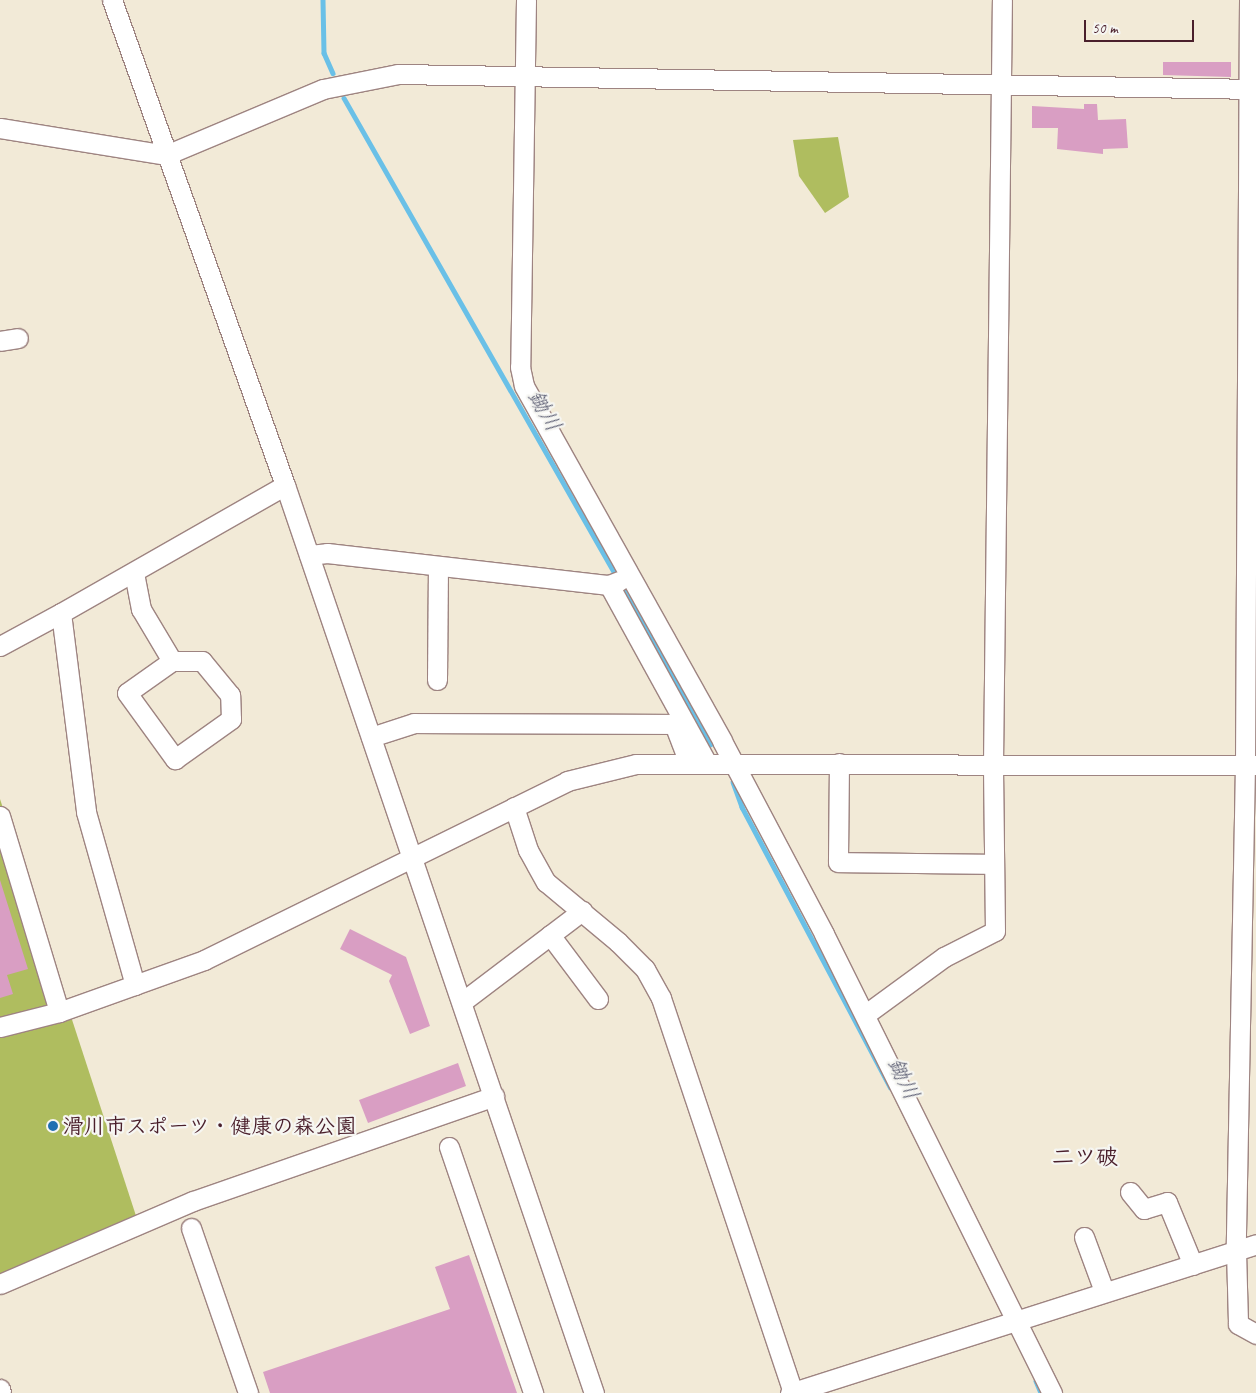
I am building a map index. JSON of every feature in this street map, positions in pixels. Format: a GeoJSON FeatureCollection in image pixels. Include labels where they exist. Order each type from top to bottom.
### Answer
{"type":"FeatureCollection","features":[{"type":"Feature","properties":{"kind":"street"},"geometry":{"type":"LineString","coordinates":[[112,0],[285,485],[594,1393]]}},
{"type":"Feature","properties":{"kind":"street"},"geometry":{"type":"LineString","coordinates":[[526,0],[520,367],[524,386],[620,581],[698,763]]}},
{"type":"Feature","properties":{"kind":"street"},"geometry":{"type":"LineString","coordinates":[[866,1014],[944,957],[995,931],[992,764],[1002,0]]}},
{"type":"Feature","properties":{"kind":"street"},"geometry":{"type":"LineString","coordinates":[[1249,0],[1252,89],[1249,994],[1236,1251],[1238,1324],[1256,1334]]}},
{"type":"Feature","properties":{"kind":"street"},"geometry":{"type":"LineString","coordinates":[[0,128],[166,155],[283,104],[369,78],[525,76],[1001,82],[1252,89]]}},
{"type":"Feature","properties":{"kind":"street"},"geometry":{"type":"LineString","coordinates":[[0,646],[134,573],[285,485]]}},
{"type":"Feature","properties":{"kind":"street"},"geometry":{"type":"LineString","coordinates":[[309,555],[327,552],[438,566],[620,581]]}},
{"type":"Feature","properties":{"kind":"street"},"geometry":{"type":"LineString","coordinates":[[437,680],[438,566]]}},
{"type":"Feature","properties":{"kind":"street"},"geometry":{"type":"LineString","coordinates":[[134,573],[141,609],[172,660]]}},
{"type":"Feature","properties":{"kind":"street"},"geometry":{"type":"LineString","coordinates":[[620,581],[732,762],[866,1014],[1011,1322],[1052,1393]]}},
{"type":"Feature","properties":{"kind":"street"},"geometry":{"type":"LineString","coordinates":[[61,614],[86,812],[135,985]]}},
{"type":"Feature","properties":{"kind":"street"},"geometry":{"type":"LineString","coordinates":[[172,660],[202,661],[230,695],[231,718],[175,758],[128,693],[172,660]]}},
{"type":"Feature","properties":{"kind":"street"},"geometry":{"type":"LineString","coordinates":[[371,737],[414,723],[674,724],[698,763]]}},
{"type":"Feature","properties":{"kind":"street"},"geometry":{"type":"LineString","coordinates":[[0,1027],[59,1012],[204,960],[413,860],[567,781],[636,764],[732,762],[1250,765]]}},
{"type":"Feature","properties":{"kind":"street"},"geometry":{"type":"LineString","coordinates":[[839,763],[838,862],[994,864]]}},
{"type":"Feature","properties":{"kind":"street"},"geometry":{"type":"LineString","coordinates":[[514,807],[528,850],[546,882],[582,911],[645,969],[661,998],[791,1392],[1256,1244]]}},
{"type":"Feature","properties":{"kind":"street"},"geometry":{"type":"LineString","coordinates":[[0,816],[59,1012]]}},
{"type":"Feature","properties":{"kind":"street"},"geometry":{"type":"LineString","coordinates":[[462,1002],[582,911]]}},
{"type":"Feature","properties":{"kind":"street"},"geometry":{"type":"LineString","coordinates":[[550,935],[598,999]]}},
{"type":"Feature","properties":{"kind":"street"},"geometry":{"type":"LineString","coordinates":[[0,1284],[192,1201],[494,1096]]}},
{"type":"Feature","properties":{"kind":"street"},"geometry":{"type":"LineString","coordinates":[[450,1147],[533,1393]]}},
{"type":"Feature","properties":{"kind":"street"},"geometry":{"type":"LineString","coordinates":[[1130,1192],[1144,1209],[1167,1202],[1193,1265]]}},
{"type":"Feature","properties":{"kind":"street"},"geometry":{"type":"LineString","coordinates":[[190,1228],[248,1393]]}},
{"type":"Feature","properties":{"kind":"street"},"geometry":{"type":"LineString","coordinates":[[1084,1237],[1104,1291]]}},
{"type":"Feature","properties":{"kind":"green space"},"geometry":{"type":"Polygon","coordinates":[[[838,137],[849,197],[825,213],[799,176],[793,140],[838,137]]]}},
{"type":"Feature","properties":{"kind":"green space","name":"滑川市スポーツ・健康の森公園"},"geometry":{"type":"Polygon","coordinates":[[[0,799],[139,1225],[0,1280],[0,799]]]}},
{"type":"Feature","properties":{"kind":"building"},"geometry":{"type":"Polygon","coordinates":[[[1163,62],[1231,62],[1231,77],[1163,75],[1163,62]]]}},
{"type":"Feature","properties":{"kind":"building"},"geometry":{"type":"Polygon","coordinates":[[[1084,104],[1097,104],[1098,120],[1126,119],[1128,148],[1103,149],[1103,154],[1057,149],[1058,128],[1032,128],[1032,106],[1084,109],[1084,104]]]}},
{"type":"Feature","properties":{"kind":"building"},"geometry":{"type":"Polygon","coordinates":[[[0,880],[28,969],[7,975],[13,994],[0,998],[0,880]]]}},
{"type":"Feature","properties":{"kind":"building"},"geometry":{"type":"Polygon","coordinates":[[[350,929],[406,957],[430,1026],[410,1034],[389,981],[392,975],[340,949],[350,929]]]}},
{"type":"Feature","properties":{"kind":"building"},"geometry":{"type":"Polygon","coordinates":[[[458,1063],[466,1086],[368,1123],[359,1100],[458,1063]]]}},
{"type":"Feature","properties":{"kind":"building"},"geometry":{"type":"Polygon","coordinates":[[[469,1255],[517,1393],[270,1393],[263,1372],[450,1309],[435,1267],[469,1255]]]}},
{"type":"Feature","properties":{"kind":"waterway","name":"鋤川"},"geometry":{"type":"LineString","coordinates":[[323,0],[324,53],[333,73]]}},
{"type":"Feature","properties":{"kind":"waterway","name":"鋤川"},"geometry":{"type":"LineString","coordinates":[[344,98],[617,577]]}},
{"type":"Feature","properties":{"kind":"waterway","name":"鋤川"},"geometry":{"type":"LineString","coordinates":[[620,584],[711,744]]}},
{"type":"Feature","properties":{"kind":"waterway","name":"鋤川"},"geometry":{"type":"LineString","coordinates":[[733,782],[742,807],[890,1087]]}},
{"type":"Feature","properties":{"kind":"waterway","name":"鋤川"},"geometry":{"type":"LineString","coordinates":[[1036,1381],[1041,1393]]}},
{"type":"Feature","properties":{"kind":"place","name":"滑川市スポーツ・健康の森公園"},"geometry":{"type":"Point","coordinates":[53,1126]}},
{"type":"Feature","properties":{"kind":"district","name":"二ツ破"},"geometry":{"type":"Point","coordinates":[1085,1158]}}]}
